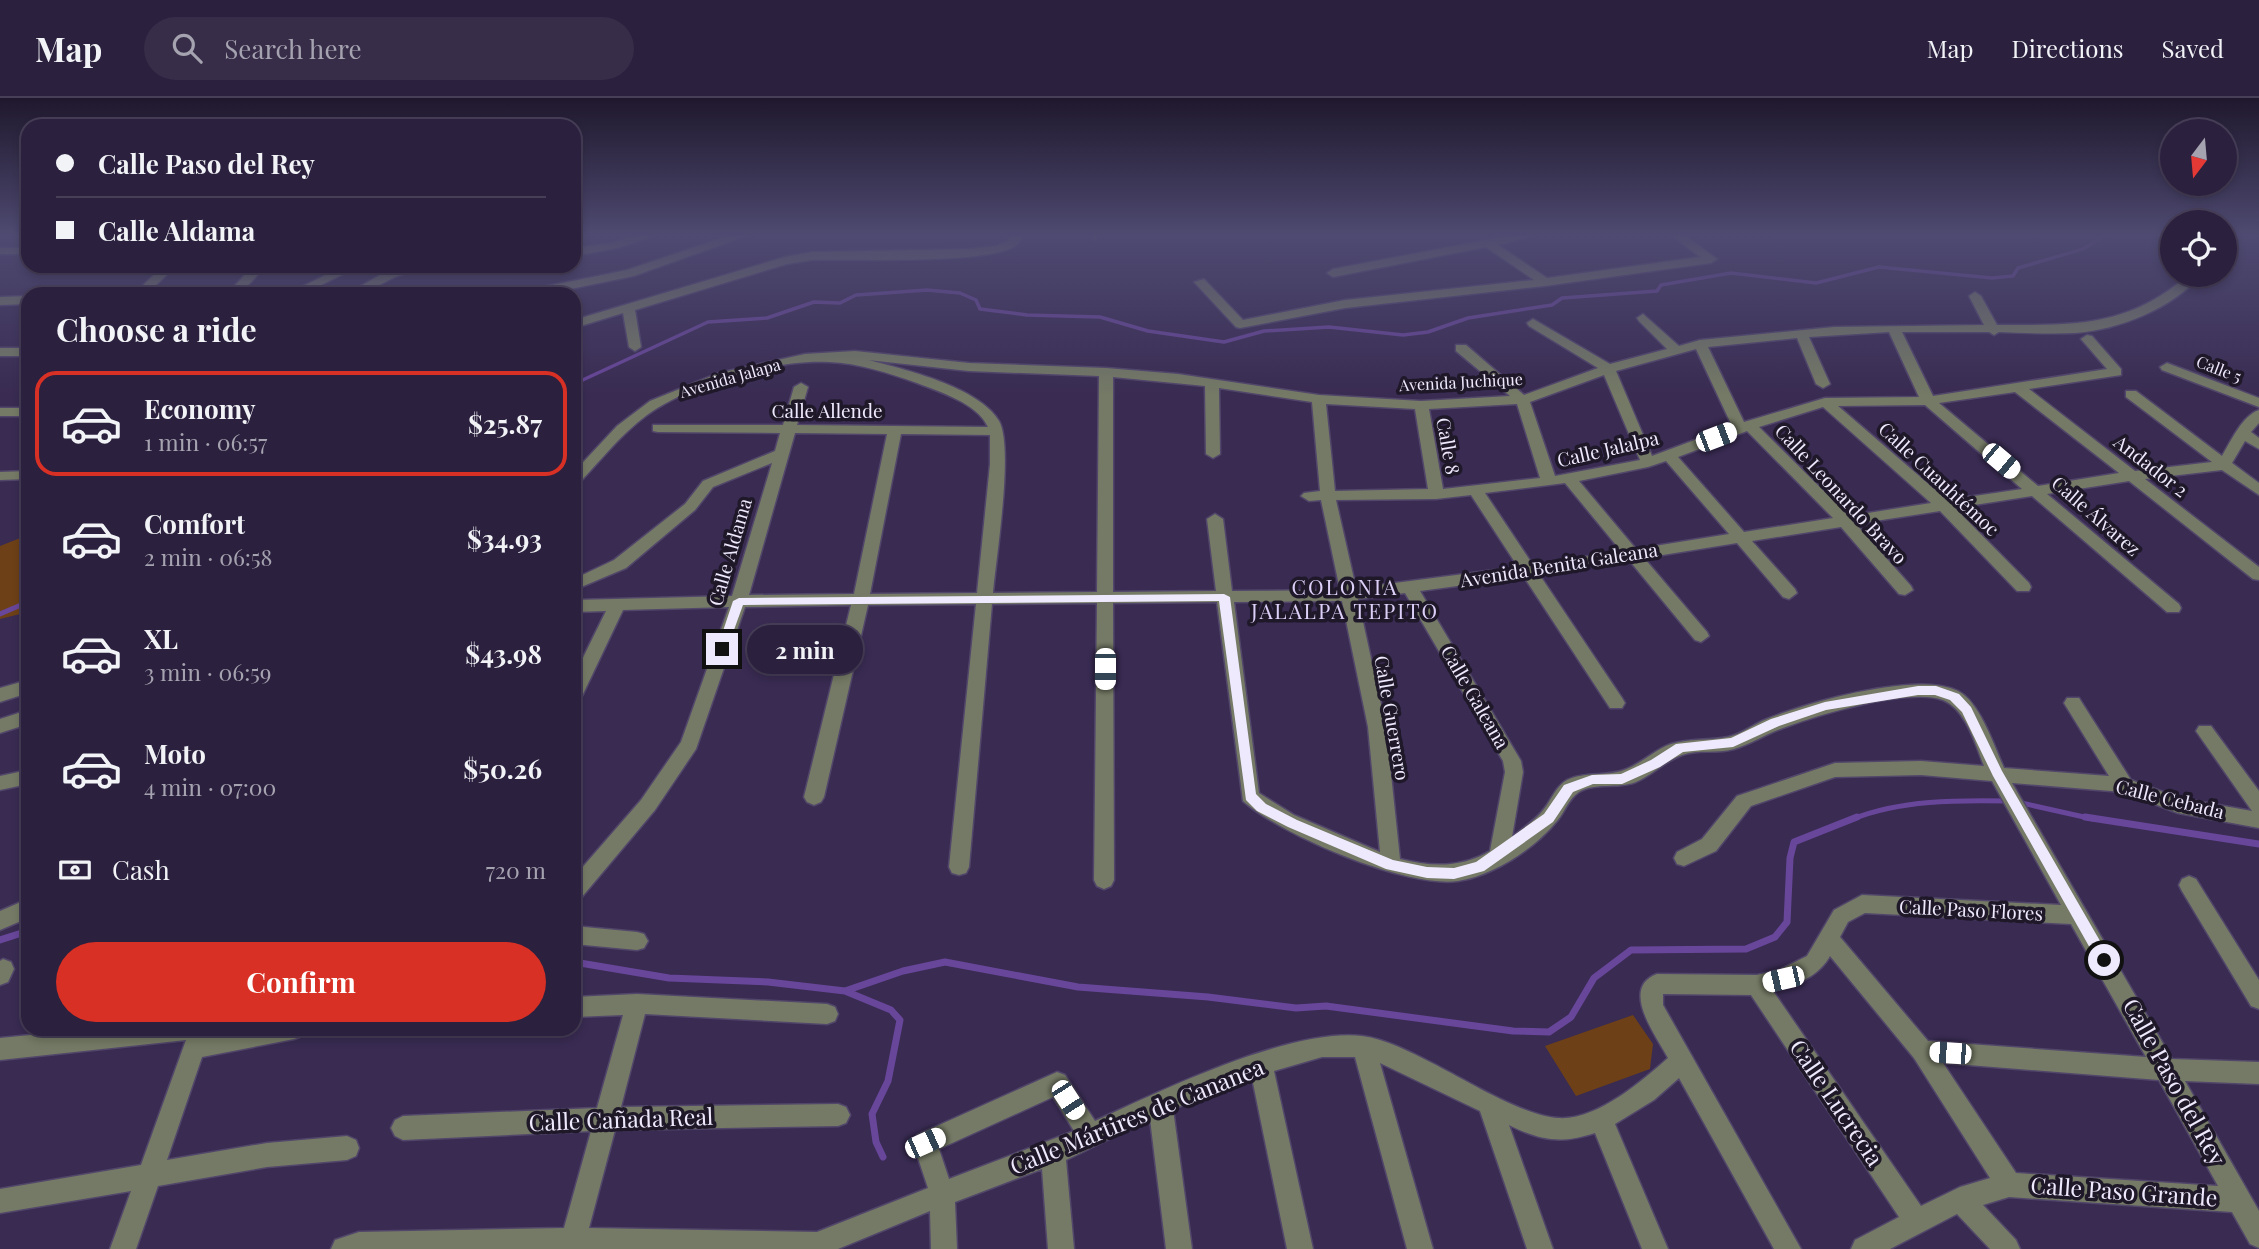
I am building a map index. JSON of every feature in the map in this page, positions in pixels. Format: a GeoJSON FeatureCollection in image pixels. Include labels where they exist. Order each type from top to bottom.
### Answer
{"type":"FeatureCollection","features":[{"type":"Feature","properties":{"kind":"street"},"geometry":{"type":"LineString","coordinates":[[581,322],[695,289]]}},
{"type":"Feature","properties":{"kind":"street"},"geometry":{"type":"LineString","coordinates":[[1206,289],[1240,324],[1345,304],[1484,289]]}},
{"type":"Feature","properties":{"kind":"street","name":"Avenida Juchique"},"geometry":{"type":"LineString","coordinates":[[835,358],[855,355],[969,367],[1105,372],[1212,383],[1319,399],[1421,405],[1522,400],[1608,369],[1700,344],[1895,328],[1994,331],[2077,329],[2141,312],[2178,289]]}},
{"type":"Feature","properties":{"kind":"street"},"geometry":{"type":"LineString","coordinates":[[1975,296],[1994,331]]}},
{"type":"Feature","properties":{"kind":"street"},"geometry":{"type":"LineString","coordinates":[[0,301],[21,300]]}},
{"type":"Feature","properties":{"kind":"street"},"geometry":{"type":"LineString","coordinates":[[629,309],[635,347]]}},
{"type":"Feature","properties":{"kind":"street"},"geometry":{"type":"LineString","coordinates":[[1643,318],[1676,350]]}},
{"type":"Feature","properties":{"kind":"street"},"geometry":{"type":"LineString","coordinates":[[1533,323],[1608,369],[1648,463]]}},
{"type":"Feature","properties":{"kind":"street"},"geometry":{"type":"LineString","coordinates":[[1895,328],[1928,401]]}},
{"type":"Feature","properties":{"kind":"street"},"geometry":{"type":"LineString","coordinates":[[1801,334],[1823,384]]}},
{"type":"Feature","properties":{"kind":"street","name":"Calle Jalalpa"},"geometry":{"type":"LineString","coordinates":[[1309,496],[1436,494],[1569,479],[1648,463],[1745,426],[1825,402],[1928,401],[2116,372],[2087,339]]}},
{"type":"Feature","properties":{"kind":"street","name":"Calle Leonardo Bravo"},"geometry":{"type":"LineString","coordinates":[[1700,344],[1745,426],[1844,521],[1905,590]]}},
{"type":"Feature","properties":{"kind":"street"},"geometry":{"type":"LineString","coordinates":[[1461,348],[1522,400],[1549,482]]}},
{"type":"Feature","properties":{"kind":"street"},"geometry":{"type":"LineString","coordinates":[[0,352],[21,352]]}},
{"type":"Feature","properties":{"kind":"street"},"geometry":{"type":"LineString","coordinates":[[835,358],[919,380],[964,399],[981,409],[992,420],[996,431],[997,464],[959,867]]}},
{"type":"Feature","properties":{"kind":"street","name":"Avenida Jalapa"},"geometry":{"type":"LineString","coordinates":[[581,473],[628,423],[653,404],[676,393],[795,359],[835,358]]}},
{"type":"Feature","properties":{"kind":"street","name":"Calle 5"},"geometry":{"type":"LineString","coordinates":[[2167,367],[2259,403]]}},
{"type":"Feature","properties":{"kind":"street"},"geometry":{"type":"LineString","coordinates":[[1104,880],[1105,372]]}},
{"type":"Feature","properties":{"kind":"street"},"geometry":{"type":"LineString","coordinates":[[1212,383],[1213,454]]}},
{"type":"Feature","properties":{"kind":"street","name":"Calle Aldama"},"geometry":{"type":"LineString","coordinates":[[581,884],[648,806],[689,744],[739,601],[801,387]]}},
{"type":"Feature","properties":{"kind":"street","name":"Andador 2"},"geometry":{"type":"LineString","coordinates":[[2019,388],[2259,575]]}},
{"type":"Feature","properties":{"kind":"street"},"geometry":{"type":"LineString","coordinates":[[2131,394],[2259,490]]}},
{"type":"Feature","properties":{"kind":"street","name":"Calle Guerrero"},"geometry":{"type":"LineString","coordinates":[[1319,399],[1328,496],[1377,727],[1391,865]]}},
{"type":"Feature","properties":{"kind":"street","name":"Calle Álvarez"},"geometry":{"type":"LineString","coordinates":[[1928,401],[2174,608]]}},
{"type":"Feature","properties":{"kind":"street","name":"Calle Cuauhtémoc"},"geometry":{"type":"LineString","coordinates":[[1825,402],[1944,506],[2023,587]]}},
{"type":"Feature","properties":{"kind":"street","name":"Calle 8"},"geometry":{"type":"LineString","coordinates":[[1421,405],[1436,494]]}},
{"type":"Feature","properties":{"kind":"street"},"geometry":{"type":"LineString","coordinates":[[0,412],[21,412]]}},
{"type":"Feature","properties":{"kind":"street"},"geometry":{"type":"LineString","coordinates":[[2224,465],[2242,433],[2259,414]]}},
{"type":"Feature","properties":{"kind":"street","name":"Calle Allende"},"geometry":{"type":"LineString","coordinates":[[658,428],[996,431]]}},
{"type":"Feature","properties":{"kind":"street"},"geometry":{"type":"LineString","coordinates":[[814,797],[861,600],[895,430]]}},
{"type":"Feature","properties":{"kind":"street"},"geometry":{"type":"LineString","coordinates":[[2242,433],[2259,445]]}},
{"type":"Feature","properties":{"kind":"street"},"geometry":{"type":"LineString","coordinates":[[581,582],[620,564],[690,507],[708,484],[780,454]]}},
{"type":"Feature","properties":{"kind":"street"},"geometry":{"type":"LineString","coordinates":[[1669,455],[1789,593]]}},
{"type":"Feature","properties":{"kind":"street","name":"Avenida Benita Galeana"},"geometry":{"type":"LineString","coordinates":[[581,606],[739,601],[1348,595],[1527,571],[2132,476],[2224,465]]}},
{"type":"Feature","properties":{"kind":"street"},"geometry":{"type":"LineString","coordinates":[[0,476],[21,475]]}},
{"type":"Feature","properties":{"kind":"street"},"geometry":{"type":"LineString","coordinates":[[1569,479],[1701,636]]}},
{"type":"Feature","properties":{"kind":"street"},"geometry":{"type":"LineString","coordinates":[[1476,491],[1616,703]]}},
{"type":"Feature","properties":{"kind":"street"},"geometry":{"type":"LineString","coordinates":[[1215,519],[1250,796],[1262,807],[1293,824],[1391,865],[1427,872],[1454,873],[1479,867],[1499,856]]}},
{"type":"Feature","properties":{"kind":"street","name":"Calle Galeana"},"geometry":{"type":"LineString","coordinates":[[1410,587],[1512,761],[1514,772],[1499,856]]}},
{"type":"Feature","properties":{"kind":"street"},"geometry":{"type":"LineString","coordinates":[[581,678],[617,605]]}},
{"type":"Feature","properties":{"kind":"street"},"geometry":{"type":"LineString","coordinates":[[0,695],[21,688]]}},
{"type":"Feature","properties":{"kind":"street","name":"Calle Paso del Rey"},"geometry":{"type":"LineString","coordinates":[[1499,856],[1548,818],[1568,788],[1592,780],[1622,779],[1656,764],[1680,748],[1733,743],[1775,723],[1825,706],[1918,690],[1936,690],[1955,697],[1967,710],[2000,778],[2168,1070],[2259,1235]]}},
{"type":"Feature","properties":{"kind":"street"},"geometry":{"type":"LineString","coordinates":[[2073,703],[2124,785]]}},
{"type":"Feature","properties":{"kind":"street"},"geometry":{"type":"LineString","coordinates":[[0,726],[21,719]]}},
{"type":"Feature","properties":{"kind":"street"},"geometry":{"type":"LineString","coordinates":[[2205,731],[2259,806]]}},
{"type":"Feature","properties":{"kind":"street","name":"Calle Cebada"},"geometry":{"type":"LineString","coordinates":[[1684,858],[1709,845],[1744,801],[1835,770],[1921,768],[2000,778],[2124,785],[2178,805],[2259,820]]}},
{"type":"Feature","properties":{"kind":"street"},"geometry":{"type":"LineString","coordinates":[[0,783],[21,778]]}},
{"type":"Feature","properties":{"kind":"street"},"geometry":{"type":"LineString","coordinates":[[2189,885],[2259,999]]}},
{"type":"Feature","properties":{"kind":"street","name":"Calle Paso Flores"},"geometry":{"type":"LineString","coordinates":[[1828,938],[1840,916],[1862,904],[2079,915]]}},
{"type":"Feature","properties":{"kind":"street"},"geometry":{"type":"LineString","coordinates":[[0,921],[21,911]]}},
{"type":"Feature","properties":{"kind":"street"},"geometry":{"type":"LineString","coordinates":[[581,936],[637,941]]}},
{"type":"Feature","properties":{"kind":"street"},"geometry":{"type":"LineString","coordinates":[[1788,1249],[1652,1007],[1651,993],[1657,984],[1670,982],[1757,985],[1783,979],[1815,962],[1828,938],[1922,1051],[2009,1185]]}},
{"type":"Feature","properties":{"kind":"street","name":"Calle Lucrecia"},"geometry":{"type":"LineString","coordinates":[[1757,985],[1916,1221]]}},
{"type":"Feature","properties":{"kind":"street"},"geometry":{"type":"LineString","coordinates":[[581,1007],[637,1004],[827,1014]]}},
{"type":"Feature","properties":{"kind":"street"},"geometry":{"type":"LineString","coordinates":[[572,1244],[637,1004]]}},
{"type":"Feature","properties":{"kind":"street"},"geometry":{"type":"LineString","coordinates":[[0,1049],[182,1036]]}},
{"type":"Feature","properties":{"kind":"street"},"geometry":{"type":"LineString","coordinates":[[123,1249],[196,1036]]}},
{"type":"Feature","properties":{"kind":"street","name":"Calle Mártires de Cananea"},"geometry":{"type":"LineString","coordinates":[[817,1247],[942,1194],[1053,1153],[1160,1103],[1261,1064],[1322,1046],[1364,1047],[1396,1057],[1529,1123],[1559,1130],[1601,1119],[1646,1092],[1682,1061]]}},
{"type":"Feature","properties":{"kind":"street"},"geometry":{"type":"LineString","coordinates":[[1364,1047],[1420,1249]]}},
{"type":"Feature","properties":{"kind":"street"},"geometry":{"type":"LineString","coordinates":[[1922,1051],[2168,1070],[2259,1073]]}},
{"type":"Feature","properties":{"kind":"street"},"geometry":{"type":"LineString","coordinates":[[1261,1064],[1300,1249]]}},
{"type":"Feature","properties":{"kind":"street"},"geometry":{"type":"LineString","coordinates":[[944,1249],[942,1194],[925,1143],[1057,1083],[1090,1134]]}},
{"type":"Feature","properties":{"kind":"street"},"geometry":{"type":"LineString","coordinates":[[1160,1103],[1179,1249]]}},
{"type":"Feature","properties":{"kind":"street"},"geometry":{"type":"LineString","coordinates":[[1490,1105],[1540,1249]]}},
{"type":"Feature","properties":{"kind":"street","name":"Calle Cañada Real"},"geometry":{"type":"LineString","coordinates":[[403,1128],[606,1119],[838,1115]]}},
{"type":"Feature","properties":{"kind":"street"},"geometry":{"type":"LineString","coordinates":[[1601,1119],[1655,1249]]}},
{"type":"Feature","properties":{"kind":"street"},"geometry":{"type":"LineString","coordinates":[[0,1201],[267,1155],[346,1148]]}},
{"type":"Feature","properties":{"kind":"street"},"geometry":{"type":"LineString","coordinates":[[1053,1153],[1061,1249]]}},
{"type":"Feature","properties":{"kind":"street","name":"Calle Paso Grande"},"geometry":{"type":"LineString","coordinates":[[1864,1249],[1960,1199],[2009,1185],[2240,1200]]}},
{"type":"Feature","properties":{"kind":"street"},"geometry":{"type":"LineString","coordinates":[[1960,1199],[2007,1249]]}},
{"type":"Feature","properties":{"kind":"street"},"geometry":{"type":"LineString","coordinates":[[351,1247],[472,1240],[817,1247]]}},
{"type":"Feature","properties":{"kind":"shaded area"},"geometry":{"type":"Polygon","coordinates":[[[21,538],[21,614],[0,619],[0,546],[21,538]]]}},
{"type":"Feature","properties":{"kind":"shaded area"},"geometry":{"type":"Polygon","coordinates":[[[1633,1015],[1653,1044],[1650,1069],[1576,1096],[1545,1046],[1633,1015]]]}},
{"type":"Feature","properties":{"kind":"waterway"},"geometry":{"type":"LineString","coordinates":[[581,381],[708,322],[767,318],[814,302],[840,303],[856,295],[927,290],[960,293],[976,300],[980,309],[1027,315],[1100,317],[1148,331],[1224,342],[1264,331],[1329,327],[1403,335],[1428,332],[1468,318],[1552,305],[1562,298],[1657,291],[1659,289]]}},
{"type":"Feature","properties":{"kind":"waterway"},"geometry":{"type":"LineString","coordinates":[[0,614],[21,605]]}},
{"type":"Feature","properties":{"kind":"waterway"},"geometry":{"type":"LineString","coordinates":[[1853,819],[1910,805],[1949,801],[2008,801]]}},
{"type":"Feature","properties":{"kind":"waterway"},"geometry":{"type":"LineString","coordinates":[[2017,802],[2093,819]]}},
{"type":"Feature","properties":{"kind":"waterway"},"geometry":{"type":"LineString","coordinates":[[845,991],[903,971],[945,962],[1078,987],[1208,997],[1296,1008],[1326,1006],[1513,1031],[1549,1032],[1571,1017],[1594,978],[1631,950],[1746,949],[1775,937],[1787,922],[1790,858],[1794,842],[1857,817]]}},
{"type":"Feature","properties":{"kind":"waterway"},"geometry":{"type":"LineString","coordinates":[[2085,817],[2259,844]]}},
{"type":"Feature","properties":{"kind":"waterway"},"geometry":{"type":"LineString","coordinates":[[0,940],[21,933]]}},
{"type":"Feature","properties":{"kind":"waterway"},"geometry":{"type":"LineString","coordinates":[[581,963],[669,978],[768,982],[845,991]]}},
{"type":"Feature","properties":{"kind":"waterway"},"geometry":{"type":"LineString","coordinates":[[845,991],[891,1010],[900,1020],[888,1081],[872,1114],[876,1142],[883,1157]]}},
{"type":"Feature","properties":{"kind":"district","name":"COLONIA JALALPA TEPITO"},"geometry":{"type":"Point","coordinates":[1345,600]}},
{"type":"Feature","properties":{"kind":"route"},"geometry":{"type":"LineString","coordinates":[[722,649],[739,601],[1224,597],[1250,796],[1262,807],[1293,824],[1391,865],[1427,872],[1454,873],[1479,867],[1499,856],[1548,818],[1568,788],[1592,780],[1622,779],[1656,764],[1680,748],[1733,743],[1775,723],[1825,706],[1918,690],[1936,690],[1955,697],[1967,710],[1997,773],[2104,960]]}}]}
